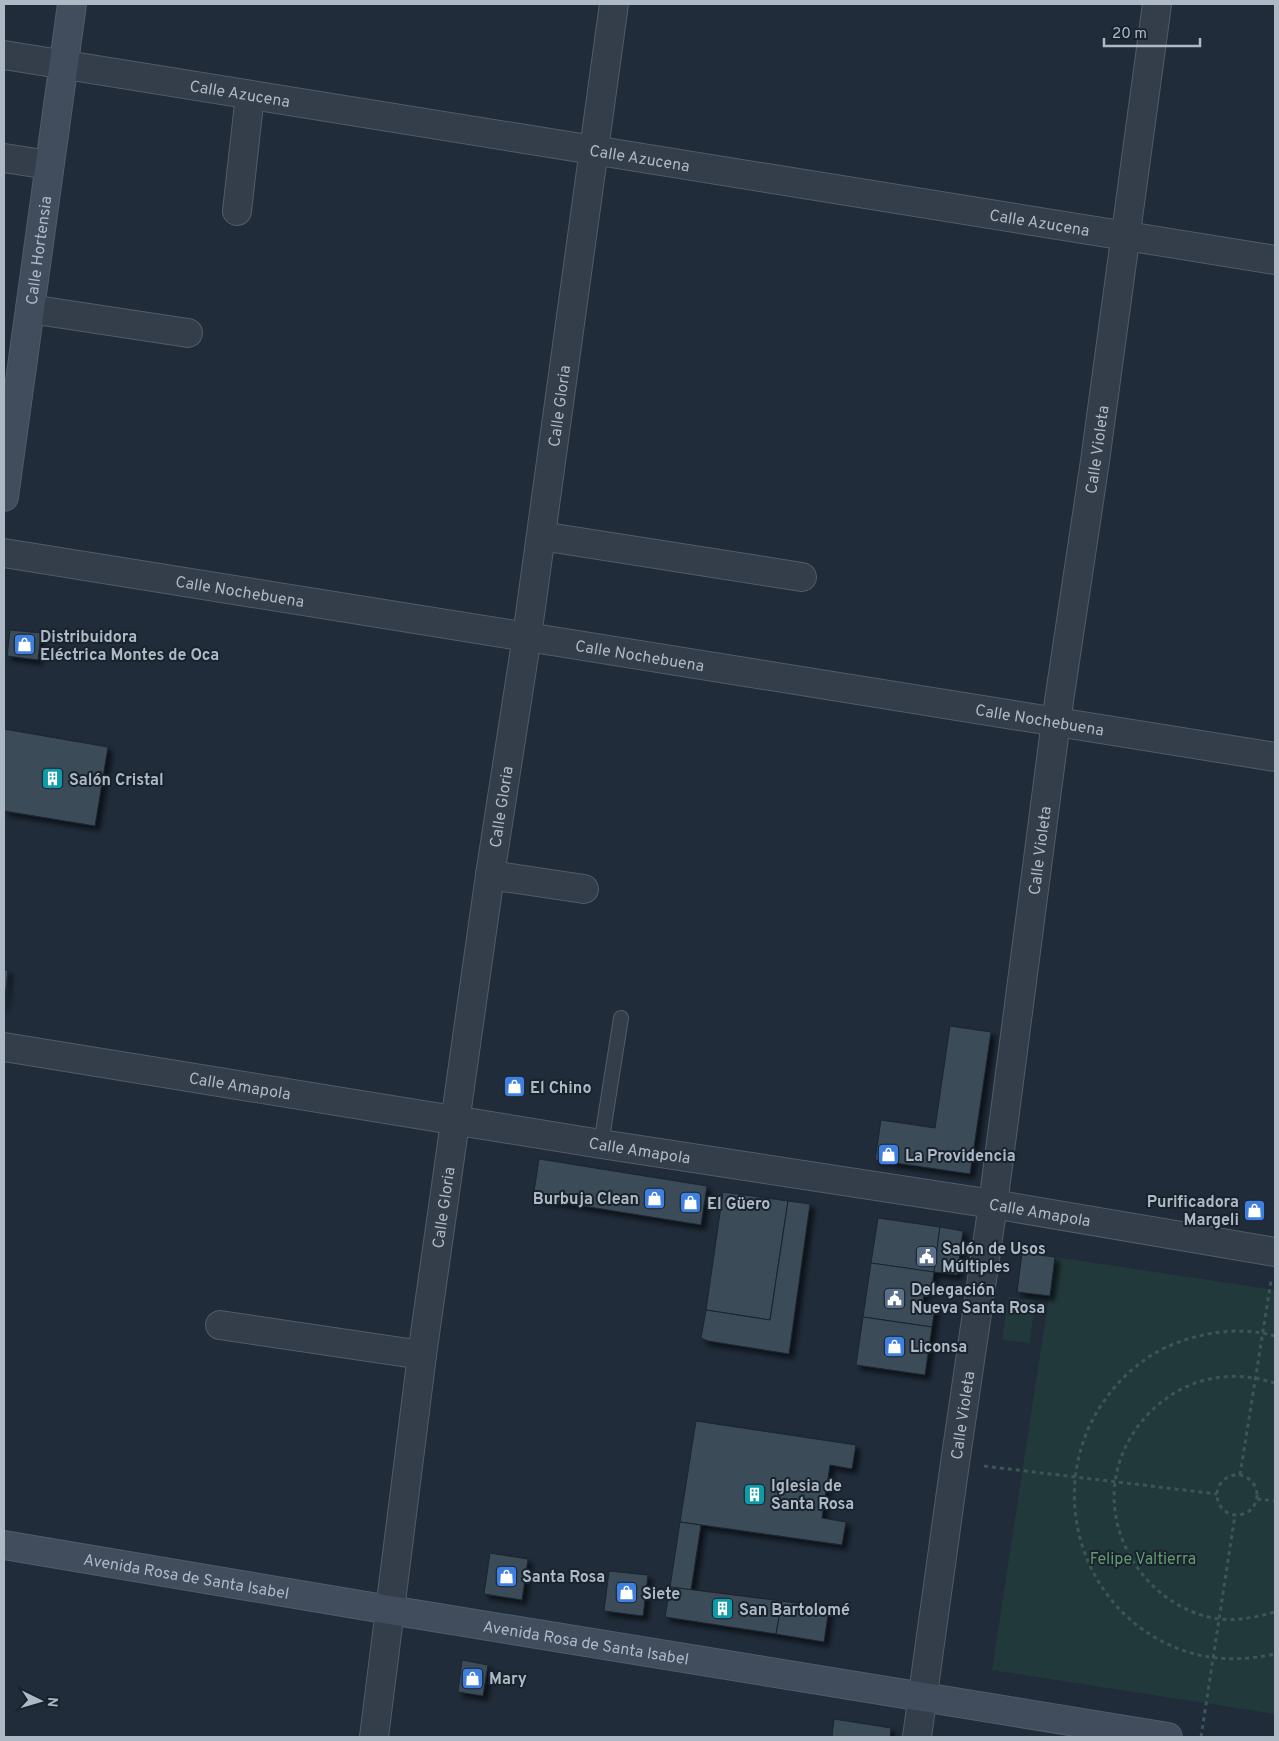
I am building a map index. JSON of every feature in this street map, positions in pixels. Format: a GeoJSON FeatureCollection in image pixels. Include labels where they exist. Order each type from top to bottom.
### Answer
{"type":"FeatureCollection","features":[{"type":"Feature","properties":{"kind":"street","name":"Calle Hortensia"},"geometry":{"type":"LineString","coordinates":[[4,496],[72,4]]}},
{"type":"Feature","properties":{"kind":"street","name":"Calle Gloria"},"geometry":{"type":"LineString","coordinates":[[374,1737],[422,1355],[490,875],[527,636],[614,4]]}},
{"type":"Feature","properties":{"kind":"street","name":"Calle Violeta"},"geometry":{"type":"LineString","coordinates":[[917,1737],[993,1204],[1056,721],[1126,236],[1157,4]]}},
{"type":"Feature","properties":{"kind":"street","name":"Calle Azucena"},"geometry":{"type":"LineString","coordinates":[[4,55],[1275,260]]}},
{"type":"Feature","properties":{"kind":"street"},"geometry":{"type":"LineString","coordinates":[[237,211],[250,95]]}},
{"type":"Feature","properties":{"kind":"street"},"geometry":{"type":"LineString","coordinates":[[4,158],[49,165]]}},
{"type":"Feature","properties":{"kind":"street"},"geometry":{"type":"LineString","coordinates":[[30,309],[188,333]]}},
{"type":"Feature","properties":{"kind":"street"},"geometry":{"type":"LineString","coordinates":[[541,536],[802,576]]}},
{"type":"Feature","properties":{"kind":"street","name":"Calle Nochebuena"},"geometry":{"type":"LineString","coordinates":[[4,553],[1275,757]]}},
{"type":"Feature","properties":{"kind":"street"},"geometry":{"type":"LineString","coordinates":[[490,875],[584,889]]}},
{"type":"Feature","properties":{"kind":"street","name":"Calle Amapola"},"geometry":{"type":"LineString","coordinates":[[4,1048],[601,1144],[993,1204],[1275,1252]]}},
{"type":"Feature","properties":{"kind":"street"},"geometry":{"type":"LineString","coordinates":[[220,1325],[422,1355]]}},
{"type":"Feature","properties":{"kind":"street","name":"Avenida Rosa de Santa Isabel"},"geometry":{"type":"LineString","coordinates":[[4,1545],[1168,1737]]}},
{"type":"Feature","properties":{"kind":"lane"},"geometry":{"type":"LineString","coordinates":[[601,1144],[621,1018]]}},
{"type":"Feature","properties":{"kind":"path"},"geometry":{"type":"LineString","coordinates":[[1240,1475],[1271,1280]]}},
{"type":"Feature","properties":{"kind":"path"},"geometry":{"type":"LineString","coordinates":[[1275,1336],[1262,1332],[1229,1330],[1197,1336],[1165,1347],[1137,1364],[1114,1387],[1095,1414],[1081,1445],[1074,1477],[1074,1513],[1082,1548],[1097,1581],[1119,1610],[1147,1632],[1179,1649],[1214,1658],[1250,1659],[1275,1654]]}},
{"type":"Feature","properties":{"kind":"path"},"geometry":{"type":"LineString","coordinates":[[1275,1383],[1255,1377],[1222,1376],[1191,1384],[1163,1400],[1140,1423],[1123,1450],[1115,1482],[1114,1509],[1120,1536],[1131,1561],[1148,1582],[1169,1600],[1193,1612],[1219,1619],[1251,1618],[1275,1612]]}},
{"type":"Feature","properties":{"kind":"path"},"geometry":{"type":"LineString","coordinates":[[955,1463],[1217,1494]]}},
{"type":"Feature","properties":{"kind":"path"},"geometry":{"type":"LineString","coordinates":[[1240,1475],[1250,1480],[1254,1486],[1257,1498],[1255,1505],[1250,1510],[1244,1514],[1235,1515],[1225,1512],[1220,1507],[1217,1494],[1218,1488],[1226,1478],[1240,1475]]}},
{"type":"Feature","properties":{"kind":"path"},"geometry":{"type":"LineString","coordinates":[[1257,1498],[1275,1501]]}},
{"type":"Feature","properties":{"kind":"path"},"geometry":{"type":"LineString","coordinates":[[1201,1737],[1235,1515]]}},
{"type":"Feature","properties":{"kind":"green space","name":"Felipe Valtierra"},"geometry":{"type":"Polygon","coordinates":[[[1055,1257],[1275,1290],[1275,1714],[992,1670],[1055,1257]]]}},
{"type":"Feature","properties":{"kind":"green space"},"geometry":{"type":"Polygon","coordinates":[[[1008,1297],[1035,1300],[1030,1343],[1002,1340],[1008,1297]]]}},
{"type":"Feature","properties":{"kind":"building","name":"Distribuidora Eléctrica Montes de Oca"},"geometry":{"type":"Polygon","coordinates":[[[10,630],[41,633],[38,660],[7,656],[10,630]]]}},
{"type":"Feature","properties":{"kind":"building","name":"Salón Cristal"},"geometry":{"type":"Polygon","coordinates":[[[4,729],[108,747],[95,826],[4,811],[4,729]]]}},
{"type":"Feature","properties":{"kind":"building"},"geometry":{"type":"Polygon","coordinates":[[[4,970],[8,970],[4,1007],[4,970]]]}},
{"type":"Feature","properties":{"kind":"building"},"geometry":{"type":"Polygon","coordinates":[[[950,1026],[991,1032],[970,1174],[875,1160],[881,1120],[935,1128],[950,1026]]]}},
{"type":"Feature","properties":{"kind":"building"},"geometry":{"type":"Polygon","coordinates":[[[539,1159],[707,1186],[701,1225],[533,1198],[539,1159]]]}},
{"type":"Feature","properties":{"kind":"building"},"geometry":{"type":"Polygon","coordinates":[[[723,1192],[788,1201],[770,1320],[706,1310],[723,1192]]]}},
{"type":"Feature","properties":{"kind":"building"},"geometry":{"type":"Polygon","coordinates":[[[788,1201],[810,1204],[789,1354],[708,1341],[701,1338],[706,1310],[770,1320],[788,1201]]]}},
{"type":"Feature","properties":{"kind":"building"},"geometry":{"type":"Polygon","coordinates":[[[878,1218],[940,1227],[934,1272],[871,1263],[878,1218]]]}},
{"type":"Feature","properties":{"kind":"building"},"geometry":{"type":"Polygon","coordinates":[[[940,1227],[963,1231],[957,1275],[934,1272],[940,1227]]]}},
{"type":"Feature","properties":{"kind":"building"},"geometry":{"type":"Polygon","coordinates":[[[1022,1253],[1055,1257],[1050,1296],[1017,1292],[1022,1253]]]}},
{"type":"Feature","properties":{"kind":"building","name":"Delegación Nueva Santa Rosa"},"geometry":{"type":"Polygon","coordinates":[[[871,1263],[934,1272],[931,1292],[925,1290],[922,1305],[935,1308],[932,1327],[863,1317],[871,1263]]]}},
{"type":"Feature","properties":{"kind":"building","name":"Liconsa"},"geometry":{"type":"Polygon","coordinates":[[[863,1317],[932,1327],[925,1375],[856,1365],[863,1317]]]}},
{"type":"Feature","properties":{"kind":"building","name":"Iglesia de Santa Rosa"},"geometry":{"type":"Polygon","coordinates":[[[696,1421],[856,1445],[852,1469],[830,1465],[822,1518],[846,1522],[842,1545],[680,1522],[696,1421]]]}},
{"type":"Feature","properties":{"kind":"building"},"geometry":{"type":"Polygon","coordinates":[[[680,1522],[701,1525],[691,1590],[670,1587],[680,1522]]]}},
{"type":"Feature","properties":{"kind":"building","name":"Santa Rosa"},"geometry":{"type":"Polygon","coordinates":[[[490,1553],[528,1559],[522,1600],[484,1594],[490,1553]]]}},
{"type":"Feature","properties":{"kind":"building","name":"Siete"},"geometry":{"type":"Polygon","coordinates":[[[609,1571],[648,1575],[643,1616],[604,1611],[609,1571]]]}},
{"type":"Feature","properties":{"kind":"building","name":"San Bartolomé"},"geometry":{"type":"Polygon","coordinates":[[[670,1587],[782,1601],[776,1634],[665,1617],[670,1587]]]}},
{"type":"Feature","properties":{"kind":"building"},"geometry":{"type":"Polygon","coordinates":[[[782,1601],[829,1608],[824,1642],[776,1634],[782,1601]]]}},
{"type":"Feature","properties":{"kind":"building","name":"Mary"},"geometry":{"type":"Polygon","coordinates":[[[462,1660],[488,1665],[483,1696],[458,1692],[462,1660]]]}},
{"type":"Feature","properties":{"kind":"building"},"geometry":{"type":"Polygon","coordinates":[[[834,1719],[891,1728],[890,1737],[832,1737],[834,1719]]]}},
{"type":"Feature","properties":{"kind":"place","name":"Distribuidora Eléctrica Montes de Oca"},"geometry":{"type":"Point","coordinates":[24,645]}},
{"type":"Feature","properties":{"kind":"place","name":"Salón Cristal"},"geometry":{"type":"Point","coordinates":[53,779]}},
{"type":"Feature","properties":{"kind":"place","name":"El Chino"},"geometry":{"type":"Point","coordinates":[514,1087]}},
{"type":"Feature","properties":{"kind":"place","name":"La Providencia"},"geometry":{"type":"Point","coordinates":[889,1155]}},
{"type":"Feature","properties":{"kind":"place","name":"Burbuja Clean"},"geometry":{"type":"Point","coordinates":[655,1198]}},
{"type":"Feature","properties":{"kind":"place","name":"El Güero"},"geometry":{"type":"Point","coordinates":[691,1203]}},
{"type":"Feature","properties":{"kind":"place","name":"Purificadora Margeli"},"geometry":{"type":"Point","coordinates":[1255,1210]}},
{"type":"Feature","properties":{"kind":"place","name":"Salón de Usos Múltiples"},"geometry":{"type":"Point","coordinates":[926,1257]}},
{"type":"Feature","properties":{"kind":"place","name":"Delegación Nueva Santa Rosa"},"geometry":{"type":"Point","coordinates":[895,1298]}},
{"type":"Feature","properties":{"kind":"place","name":"Liconsa"},"geometry":{"type":"Point","coordinates":[894,1346]}},
{"type":"Feature","properties":{"kind":"place","name":"Iglesia de Santa Rosa"},"geometry":{"type":"Point","coordinates":[755,1494]}},
{"type":"Feature","properties":{"kind":"place","name":"Santa Rosa"},"geometry":{"type":"Point","coordinates":[506,1576]}},
{"type":"Feature","properties":{"kind":"place","name":"Siete"},"geometry":{"type":"Point","coordinates":[626,1593]}},
{"type":"Feature","properties":{"kind":"place","name":"San Bartolomé"},"geometry":{"type":"Point","coordinates":[723,1609]}},
{"type":"Feature","properties":{"kind":"place","name":"Mary"},"geometry":{"type":"Point","coordinates":[473,1678]}}]}
